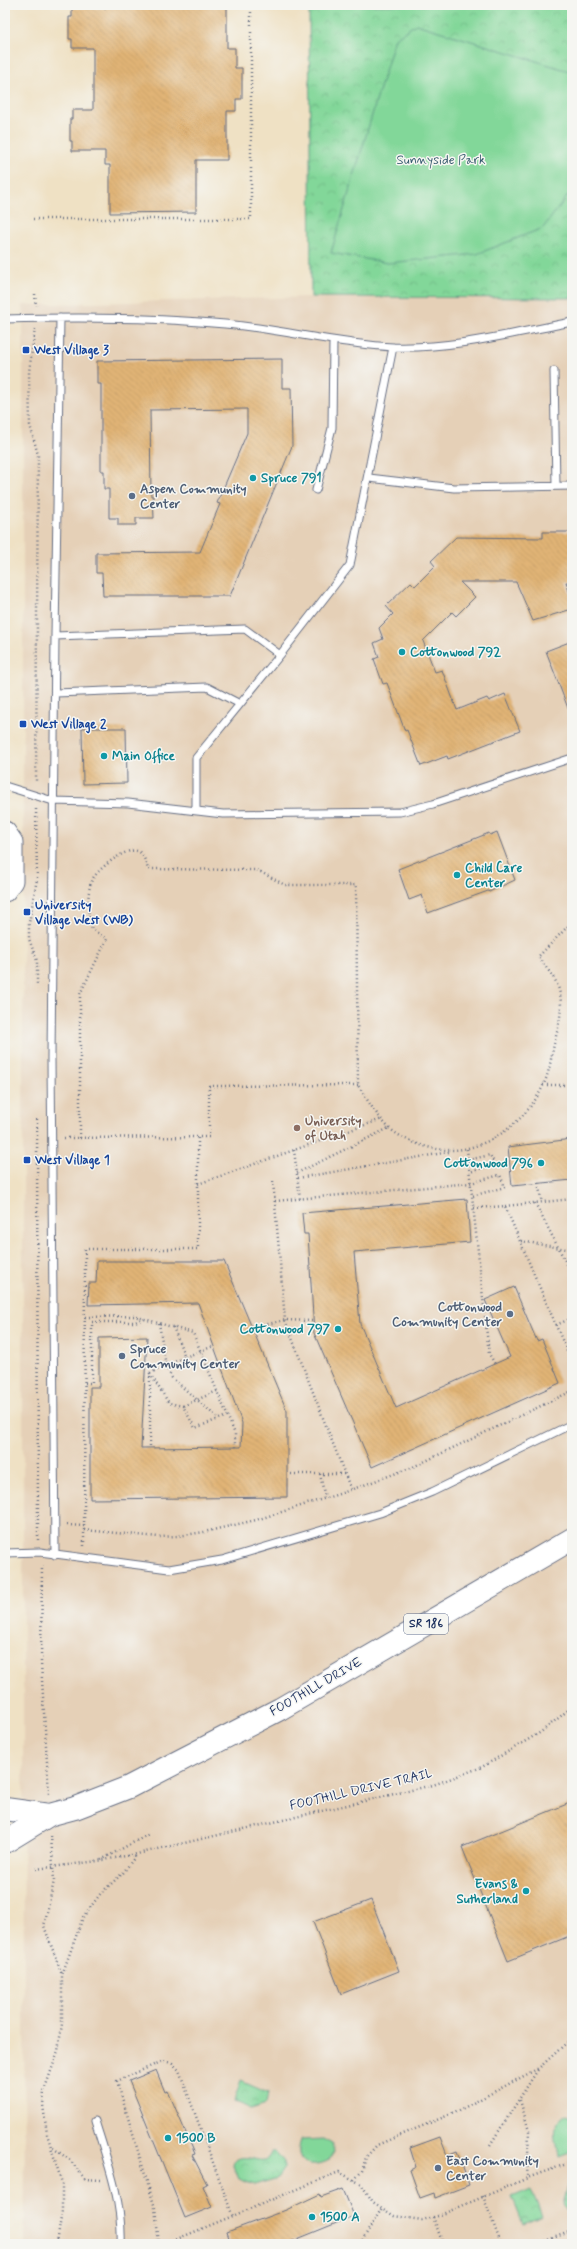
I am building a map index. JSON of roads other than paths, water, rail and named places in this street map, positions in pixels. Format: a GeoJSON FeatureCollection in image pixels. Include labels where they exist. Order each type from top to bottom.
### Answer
{"type":"FeatureCollection","features":[{"type":"Feature","properties":{"kind":"main road"},"geometry":{"type":"LineString","coordinates":[[5,832],[12,842],[12,881],[5,891]]}},
{"type":"Feature","properties":{"kind":"main road","name":"FOOTHILL DRIVE"},"geometry":{"type":"LineString","coordinates":[[5,1842],[49,1815],[75,1808],[129,1787],[260,1719],[572,1539]]}},
{"type":"Feature","properties":{"kind":"main road","name":"FOOTHILL DRIVE"},"geometry":{"type":"LineString","coordinates":[[5,1809],[49,1815]]}},
{"type":"Feature","properties":{"kind":"lane"},"geometry":{"type":"LineString","coordinates":[[5,319],[60,318],[226,324],[333,341],[393,347],[444,345],[572,322]]}},
{"type":"Feature","properties":{"kind":"lane"},"geometry":{"type":"LineString","coordinates":[[55,1555],[52,1138],[53,801],[56,693],[55,636],[60,318]]}},
{"type":"Feature","properties":{"kind":"lane"},"geometry":{"type":"LineString","coordinates":[[316,490],[332,428],[333,341]]}},
{"type":"Feature","properties":{"kind":"lane"},"geometry":{"type":"LineString","coordinates":[[196,810],[196,758],[280,655],[350,565],[369,478],[393,347]]}},
{"type":"Feature","properties":{"kind":"lane"},"geometry":{"type":"LineString","coordinates":[[554,371],[556,486]]}},
{"type":"Feature","properties":{"kind":"lane"},"geometry":{"type":"LineString","coordinates":[[369,478],[454,488],[572,486]]}},
{"type":"Feature","properties":{"kind":"lane"},"geometry":{"type":"LineString","coordinates":[[55,636],[245,629],[280,655]]}},
{"type":"Feature","properties":{"kind":"lane"},"geometry":{"type":"LineString","coordinates":[[56,693],[207,686],[240,704]]}},
{"type":"Feature","properties":{"kind":"lane"},"geometry":{"type":"LineString","coordinates":[[5,786],[53,801],[128,803],[223,814],[400,812],[433,804],[572,758]]}},
{"type":"Feature","properties":{"kind":"lane"},"geometry":{"type":"LineString","coordinates":[[5,1553],[40,1552],[169,1569],[222,1560],[380,1513],[432,1492],[572,1424]]}},
{"type":"Feature","properties":{"kind":"lane"},"geometry":{"type":"LineString","coordinates":[[95,2121],[113,2181],[121,2233],[121,2244]]}},
{"type":"Feature","properties":{"kind":"place","name":"West Village 3"},"geometry":{"type":"Point","coordinates":[26,350]}},
{"type":"Feature","properties":{"kind":"place","name":"Spruce 791"},"geometry":{"type":"Point","coordinates":[253,478]}},
{"type":"Feature","properties":{"kind":"place","name":"Aspen Community Center"},"geometry":{"type":"Point","coordinates":[132,496]}},
{"type":"Feature","properties":{"kind":"place","name":"Cottonwood 792"},"geometry":{"type":"Point","coordinates":[402,652]}},
{"type":"Feature","properties":{"kind":"place","name":"West Village 2"},"geometry":{"type":"Point","coordinates":[23,724]}},
{"type":"Feature","properties":{"kind":"place","name":"Main Office"},"geometry":{"type":"Point","coordinates":[104,756]}},
{"type":"Feature","properties":{"kind":"place","name":"Child Care Center"},"geometry":{"type":"Point","coordinates":[457,875]}},
{"type":"Feature","properties":{"kind":"place","name":"University Village West (WB)"},"geometry":{"type":"Point","coordinates":[27,912]}},
{"type":"Feature","properties":{"kind":"place","name":"University of Utah"},"geometry":{"type":"Point","coordinates":[297,1128]}},
{"type":"Feature","properties":{"kind":"place","name":"West Village 1"},"geometry":{"type":"Point","coordinates":[27,1160]}},
{"type":"Feature","properties":{"kind":"place","name":"Cottonwood 796"},"geometry":{"type":"Point","coordinates":[541,1163]}},
{"type":"Feature","properties":{"kind":"place","name":"Cottonwood Community Center"},"geometry":{"type":"Point","coordinates":[510,1314]}},
{"type":"Feature","properties":{"kind":"place","name":"Cottonwood 797"},"geometry":{"type":"Point","coordinates":[338,1329]}},
{"type":"Feature","properties":{"kind":"place","name":"Spruce Community Center"},"geometry":{"type":"Point","coordinates":[122,1356]}},
{"type":"Feature","properties":{"kind":"place","name":"Evans & Sutherland"},"geometry":{"type":"Point","coordinates":[526,1891]}},
{"type":"Feature","properties":{"kind":"place","name":"1500 B"},"geometry":{"type":"Point","coordinates":[168,2138]}},
{"type":"Feature","properties":{"kind":"place","name":"East Community Center"},"geometry":{"type":"Point","coordinates":[438,2168]}},
{"type":"Feature","properties":{"kind":"place","name":"1500 A"},"geometry":{"type":"Point","coordinates":[312,2217]}},
{"type":"Feature","properties":{"kind":"park label","name":"Sunnyside Park"},"geometry":{"type":"Point","coordinates":[441,160]}}]}
